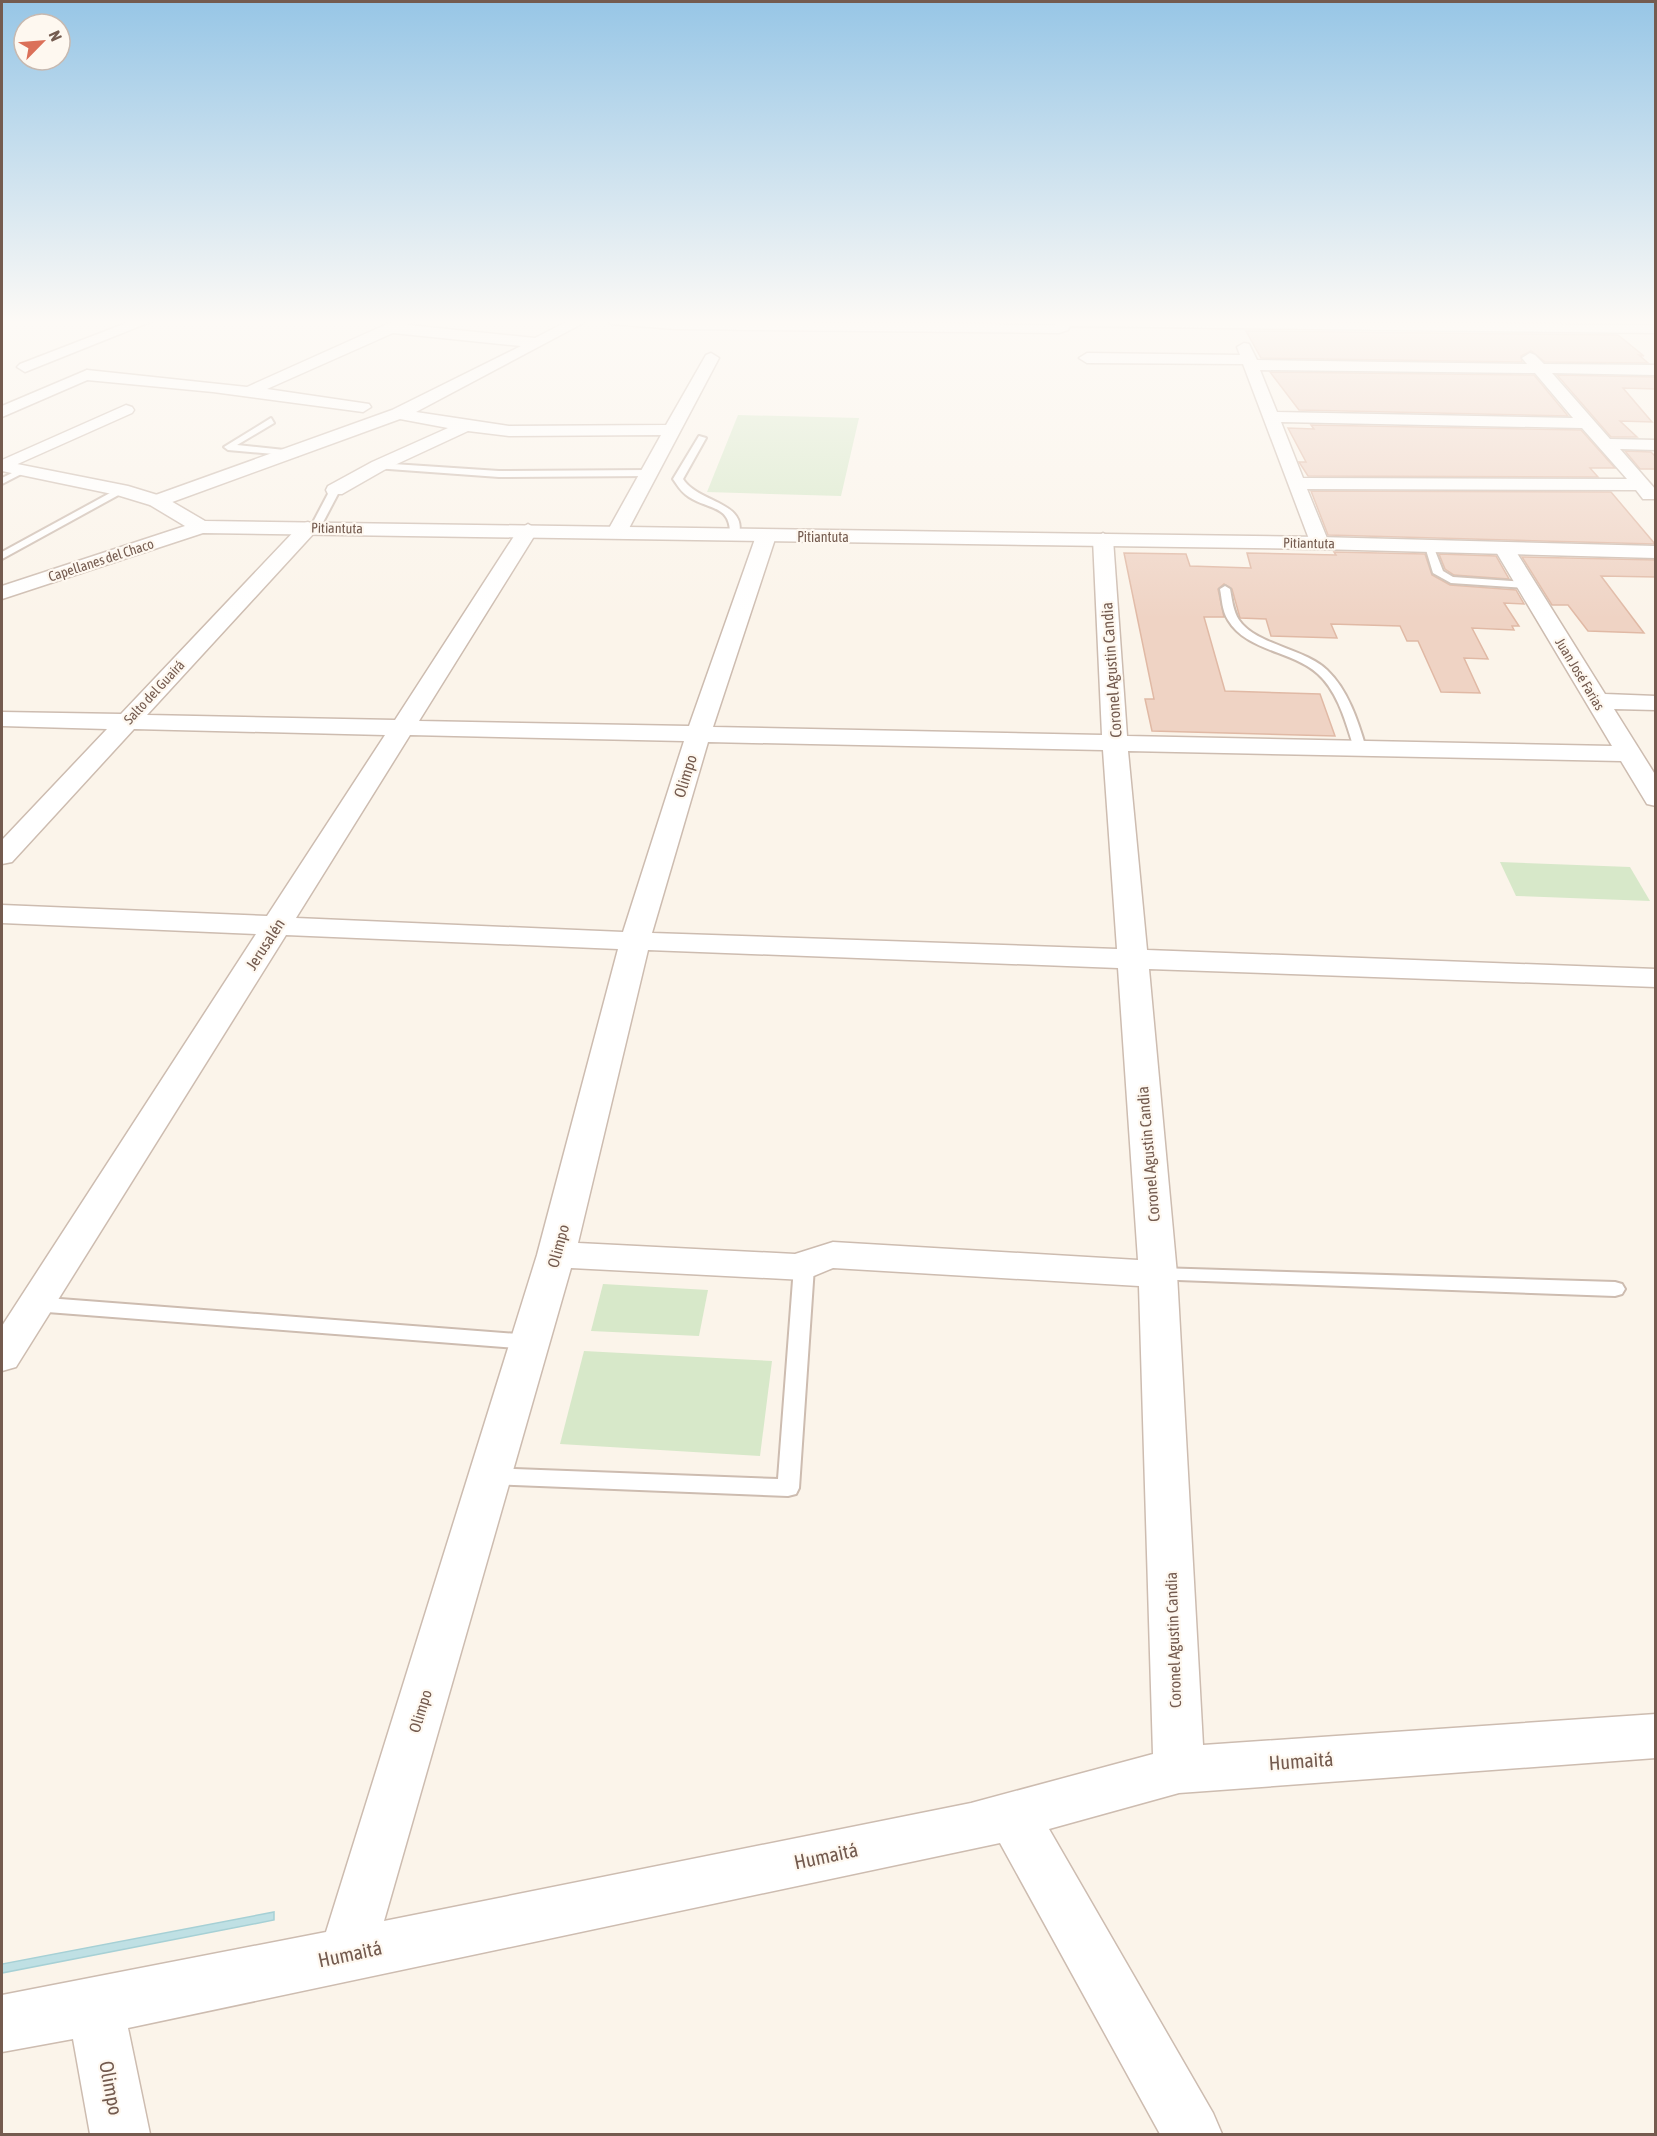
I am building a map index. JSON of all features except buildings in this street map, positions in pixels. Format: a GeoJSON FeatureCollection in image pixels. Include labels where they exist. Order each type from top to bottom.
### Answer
{"type":"FeatureCollection","features":[{"type":"Feature","properties":{"kind":"street"},"geometry":{"type":"LineString","coordinates":[[2,471],[106,420]]}},
{"type":"Feature","properties":{"kind":"street"},"geometry":{"type":"LineString","coordinates":[[157,501],[294,454],[384,420]]}},
{"type":"Feature","properties":{"kind":"street"},"geometry":{"type":"LineString","coordinates":[[431,420],[509,431],[670,430]]}},
{"type":"Feature","properties":{"kind":"street"},"geometry":{"type":"LineString","coordinates":[[617,532],[676,420]]}},
{"type":"Feature","properties":{"kind":"street"},"geometry":{"type":"LineString","coordinates":[[1270,420],[1319,543]]}},
{"type":"Feature","properties":{"kind":"street"},"geometry":{"type":"LineString","coordinates":[[1410,420],[1585,423]]}},
{"type":"Feature","properties":{"kind":"street"},"geometry":{"type":"LineString","coordinates":[[1582,420],[1656,501]]}},
{"type":"Feature","properties":{"kind":"street"},"geometry":{"type":"LineString","coordinates":[[335,490],[378,466],[466,426]]}},
{"type":"Feature","properties":{"kind":"street"},"geometry":{"type":"LineString","coordinates":[[1604,444],[1656,445]]}},
{"type":"Feature","properties":{"kind":"street"},"geometry":{"type":"LineString","coordinates":[[2,471],[25,470],[121,490],[157,501],[201,527]]}},
{"type":"Feature","properties":{"kind":"street"},"geometry":{"type":"LineString","coordinates":[[1295,483],[1641,485]]}},
{"type":"Feature","properties":{"kind":"street","name":"Pitiantuta"},"geometry":{"type":"LineString","coordinates":[[201,527],[1103,539],[1656,552]]}},
{"type":"Feature","properties":{"kind":"street","name":"Capellanes del Chaco"},"geometry":{"type":"LineString","coordinates":[[2,593],[201,527]]}},
{"type":"Feature","properties":{"kind":"street","name":"Salto del Guairá"},"geometry":{"type":"LineString","coordinates":[[2,856],[127,721],[312,528]]}},
{"type":"Feature","properties":{"kind":"street","name":"Jerusalén"},"geometry":{"type":"LineString","coordinates":[[2,1357],[528,530]]}},
{"type":"Feature","properties":{"kind":"street","name":"Olimpo"},"geometry":{"type":"LineString","coordinates":[[347,1954],[556,1255],[635,941],[699,732],[750,536]]}},
{"type":"Feature","properties":{"kind":"street","name":"Coronel Agustin Candia"},"geometry":{"type":"LineString","coordinates":[[1103,539],[1115,742],[1158,1274],[1179,1770]]}},
{"type":"Feature","properties":{"kind":"street","name":"Juan José Farias"},"geometry":{"type":"LineString","coordinates":[[1505,550],[1656,798]]}},
{"type":"Feature","properties":{"kind":"street"},"geometry":{"type":"LineString","coordinates":[[1597,701],[1656,703]]}},
{"type":"Feature","properties":{"kind":"street"},"geometry":{"type":"LineString","coordinates":[[2,719],[699,732],[1629,754]]}},
{"type":"Feature","properties":{"kind":"street"},"geometry":{"type":"LineString","coordinates":[[2,914],[635,941],[1656,978]]}},
{"type":"Feature","properties":{"kind":"street"},"geometry":{"type":"LineString","coordinates":[[556,1255],[804,1267],[810,1261],[833,1255],[1158,1274]]}},
{"type":"Feature","properties":{"kind":"street","name":"Humaitá"},"geometry":{"type":"LineString","coordinates":[[2,2024],[95,2007],[1013,1816],[1179,1770],[1656,1736]]}},
{"type":"Feature","properties":{"kind":"street"},"geometry":{"type":"LineString","coordinates":[[1013,1816],[1192,2134]]}},
{"type":"Feature","properties":{"kind":"street","name":"Olimpo"},"geometry":{"type":"LineString","coordinates":[[95,2007],[120,2134]]}},
{"type":"Feature","properties":{"kind":"lane"},"geometry":{"type":"LineString","coordinates":[[271,421],[228,447],[294,454]]}},
{"type":"Feature","properties":{"kind":"lane"},"geometry":{"type":"LineString","coordinates":[[702,438],[678,479],[686,492],[722,507],[732,515],[736,527],[750,536]]}},
{"type":"Feature","properties":{"kind":"lane"},"geometry":{"type":"LineString","coordinates":[[378,466],[500,474],[648,473]]}},
{"type":"Feature","properties":{"kind":"lane"},"geometry":{"type":"LineString","coordinates":[[2,556],[121,490]]}},
{"type":"Feature","properties":{"kind":"lane"},"geometry":{"type":"LineString","coordinates":[[312,528],[335,490]]}},
{"type":"Feature","properties":{"kind":"lane"},"geometry":{"type":"LineString","coordinates":[[1428,545],[1438,573],[1451,580],[1526,585]]}},
{"type":"Feature","properties":{"kind":"lane"},"geometry":{"type":"LineString","coordinates":[[1225,589],[1233,621],[1247,634],[1276,645],[1323,671],[1337,690],[1360,748]]}},
{"type":"Feature","properties":{"kind":"lane"},"geometry":{"type":"LineString","coordinates":[[491,1476],[788,1488],[804,1267]]}},
{"type":"Feature","properties":{"kind":"lane"},"geometry":{"type":"LineString","coordinates":[[1158,1274],[1615,1289]]}},
{"type":"Feature","properties":{"kind":"lane"},"geometry":{"type":"LineString","coordinates":[[34,1305],[531,1342]]}},
{"type":"Feature","properties":{"kind":"green space"},"geometry":{"type":"Polygon","coordinates":[[[736,420],[859,420],[841,496],[707,492],[736,420]]]}},
{"type":"Feature","properties":{"kind":"green space"},"geometry":{"type":"Polygon","coordinates":[[[1500,862],[1630,867],[1650,901],[1516,896],[1500,862]]]}},
{"type":"Feature","properties":{"kind":"green space"},"geometry":{"type":"Polygon","coordinates":[[[603,1284],[708,1290],[699,1336],[591,1331],[603,1284]]]}},
{"type":"Feature","properties":{"kind":"green space"},"geometry":{"type":"Polygon","coordinates":[[[584,1351],[772,1361],[760,1456],[560,1444],[584,1351]]]}},
{"type":"Feature","properties":{"kind":"water"},"geometry":{"type":"Polygon","coordinates":[[[274,1912],[274,1920],[2,1973],[2,1964],[274,1912]]]}}]}
